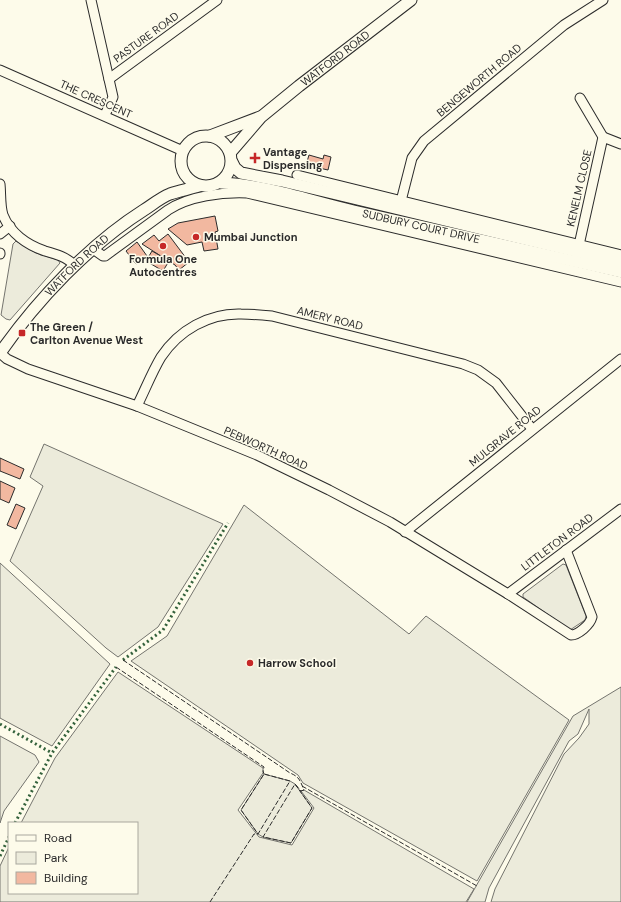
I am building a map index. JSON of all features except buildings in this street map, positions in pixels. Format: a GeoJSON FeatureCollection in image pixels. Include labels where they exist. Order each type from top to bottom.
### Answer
{"type":"FeatureCollection","features":[{"type":"Feature","properties":{"kind":"main road","name":"WATFORD ROAD"},"geometry":{"type":"LineString","coordinates":[[231,158],[260,117],[411,0]]}},
{"type":"Feature","properties":{"kind":"main road","name":"WATFORD ROAD"},"geometry":{"type":"LineString","coordinates":[[210,136],[260,117]]}},
{"type":"Feature","properties":{"kind":"main road"},"geometry":{"type":"LineString","coordinates":[[210,136],[219,139],[225,144],[231,158],[229,172],[220,183],[214,186],[199,186],[190,181],[182,172],[180,160],[182,151],[194,138],[210,136]]}},
{"type":"Feature","properties":{"kind":"main road","name":"SUDBURY COURT DRIVE"},"geometry":{"type":"LineString","coordinates":[[231,158],[235,168],[241,173],[282,181],[621,262]]}},
{"type":"Feature","properties":{"kind":"main road","name":"WATFORD ROAD"},"geometry":{"type":"LineString","coordinates":[[165,197],[178,184],[182,172]]}},
{"type":"Feature","properties":{"kind":"main road","name":"SUDBURY COURT DRIVE"},"geometry":{"type":"LineString","coordinates":[[220,183],[239,184],[257,192],[621,272]]}},
{"type":"Feature","properties":{"kind":"main road","name":"WATFORD ROAD"},"geometry":{"type":"LineString","coordinates":[[0,353],[35,307],[93,249],[129,219],[165,197],[199,186]]}},
{"type":"Feature","properties":{"kind":"street"},"geometry":{"type":"LineString","coordinates":[[91,0],[113,97],[105,115]]}},
{"type":"Feature","properties":{"kind":"street","name":"BENGEWORTH ROAD"},"geometry":{"type":"LineString","coordinates":[[401,201],[412,158],[424,141],[564,25],[603,0]]}},
{"type":"Feature","properties":{"kind":"street","name":"PASTURE ROAD"},"geometry":{"type":"LineString","coordinates":[[109,79],[214,1]]}},
{"type":"Feature","properties":{"kind":"street","name":"THE CRESCENT"},"geometry":{"type":"LineString","coordinates":[[0,70],[105,115],[182,151]]}},
{"type":"Feature","properties":{"kind":"street","name":"KENELM CLOSE"},"geometry":{"type":"LineString","coordinates":[[580,98],[603,137],[621,144]]}},
{"type":"Feature","properties":{"kind":"street","name":"KENELM CLOSE"},"geometry":{"type":"LineString","coordinates":[[579,244],[603,137]]}},
{"type":"Feature","properties":{"kind":"street","name":"SUDBURY COURT DRIVE"},"geometry":{"type":"LineString","coordinates":[[297,175],[621,255]]}},
{"type":"Feature","properties":{"kind":"street"},"geometry":{"type":"LineString","coordinates":[[0,184],[3,214],[10,226],[29,244],[63,257],[75,266]]}},
{"type":"Feature","properties":{"kind":"street"},"geometry":{"type":"LineString","coordinates":[[93,249],[105,256],[168,210],[189,199],[237,192],[257,192]]}},
{"type":"Feature","properties":{"kind":"street","name":"SUDBURY COURT DRIVE"},"geometry":{"type":"LineString","coordinates":[[257,192],[621,282]]}},
{"type":"Feature","properties":{"kind":"street"},"geometry":{"type":"LineString","coordinates":[[165,197],[168,210]]}},
{"type":"Feature","properties":{"kind":"street"},"geometry":{"type":"LineString","coordinates":[[0,234],[10,226]]}},
{"type":"Feature","properties":{"kind":"street","name":"AMERY ROAD"},"geometry":{"type":"LineString","coordinates":[[137,406],[161,357],[174,340],[191,327],[214,318],[240,314],[272,316],[468,366],[478,370],[496,383],[532,429]]}},
{"type":"Feature","properties":{"kind":"street","name":"PEBWORTH ROAD"},"geometry":{"type":"LineString","coordinates":[[0,353],[7,359],[28,369],[137,406],[257,455],[328,490],[405,532],[508,594],[571,635],[575,635],[591,622],[592,617],[566,550]]}},
{"type":"Feature","properties":{"kind":"street","name":"MULGRAVE ROAD"},"geometry":{"type":"LineString","coordinates":[[405,532],[621,359]]}},
{"type":"Feature","properties":{"kind":"street","name":"LITTLETON ROAD"},"geometry":{"type":"LineString","coordinates":[[508,594],[621,509]]}},
{"type":"Feature","properties":{"kind":"green space"},"geometry":{"type":"Polygon","coordinates":[[[16,241],[36,253],[58,260],[60,263],[10,320],[1,315],[13,244],[16,241]]]}},
{"type":"Feature","properties":{"kind":"green space"},"geometry":{"type":"Polygon","coordinates":[[[44,444],[223,524],[158,627],[118,657],[106,648],[10,561],[43,486],[30,477],[44,444]]]}},
{"type":"Feature","properties":{"kind":"green space"},"geometry":{"type":"Polygon","coordinates":[[[244,505],[409,634],[426,616],[569,720],[477,881],[303,783],[298,775],[131,661],[167,636],[244,505]]]}},
{"type":"Feature","properties":{"kind":"green space"},"geometry":{"type":"Polygon","coordinates":[[[0,563],[110,664],[52,746],[0,718],[0,563]]]}},
{"type":"Feature","properties":{"kind":"green space"},"geometry":{"type":"Polygon","coordinates":[[[563,564],[566,565],[586,616],[585,620],[570,630],[523,597],[523,594],[563,564]]]}},
{"type":"Feature","properties":{"kind":"green space"},"geometry":{"type":"Polygon","coordinates":[[[118,672],[263,768],[263,773],[238,810],[259,837],[292,845],[314,808],[301,791],[304,790],[474,889],[466,902],[0,902],[0,866],[8,849],[8,894],[138,894],[138,822],[22,822],[55,758],[118,672]]]}},
{"type":"Feature","properties":{"kind":"green space"},"geometry":{"type":"Polygon","coordinates":[[[621,687],[621,902],[491,902],[495,889],[564,754],[579,738],[589,724],[589,709],[578,734],[569,741],[489,888],[485,902],[467,902],[573,716],[621,687]]]}},
{"type":"Feature","properties":{"kind":"green space"},"geometry":{"type":"Polygon","coordinates":[[[0,736],[35,755],[39,762],[4,811],[0,823],[0,736]]]}},
{"type":"Feature","properties":{"kind":"green space"},"geometry":{"type":"Polygon","coordinates":[[[264,774],[290,781],[295,784],[312,808],[291,843],[263,837],[258,834],[241,810],[264,774]]]}},
{"type":"Feature","properties":{"kind":"hedge"},"geometry":{"type":"LineString","coordinates":[[123,660],[163,630],[228,523]]}},
{"type":"Feature","properties":{"kind":"hedge"},"geometry":{"type":"LineString","coordinates":[[16,822],[52,753],[116,667]]}},
{"type":"Feature","properties":{"kind":"hedge"},"geometry":{"type":"LineString","coordinates":[[0,724],[52,753]]}},
{"type":"Feature","properties":{"kind":"hedge"},"geometry":{"type":"LineString","coordinates":[[0,856],[8,839]]}},
{"type":"Feature","properties":{"kind":"fence"},"geometry":{"type":"LineString","coordinates":[[123,660],[296,776],[304,790],[301,791],[295,784]]}},
{"type":"Feature","properties":{"kind":"fence"},"geometry":{"type":"LineString","coordinates":[[116,667],[264,767],[264,774]]}},
{"type":"Feature","properties":{"kind":"fence"},"geometry":{"type":"LineString","coordinates":[[210,902],[254,834],[258,834],[290,781],[264,774],[241,810],[258,834]]}},
{"type":"Feature","properties":{"kind":"fence"},"geometry":{"type":"LineString","coordinates":[[295,784],[312,808],[291,843],[263,837],[295,784]]}},
{"type":"Feature","properties":{"kind":"fence"},"geometry":{"type":"LineString","coordinates":[[302,786],[477,886]]}},
{"type":"Feature","properties":{"kind":"place","name":"Vantage Dispensing"},"geometry":{"type":"Point","coordinates":[255,158]}},
{"type":"Feature","properties":{"kind":"place","name":"Mumbai Junction"},"geometry":{"type":"Point","coordinates":[196,237]}},
{"type":"Feature","properties":{"kind":"place","name":"Formula One Autocentres"},"geometry":{"type":"Point","coordinates":[163,246]}},
{"type":"Feature","properties":{"kind":"place","name":"The Green / Carlton Avenue West"},"geometry":{"type":"Point","coordinates":[22,333]}},
{"type":"Feature","properties":{"kind":"place","name":"Harrow School"},"geometry":{"type":"Point","coordinates":[250,663]}}]}
